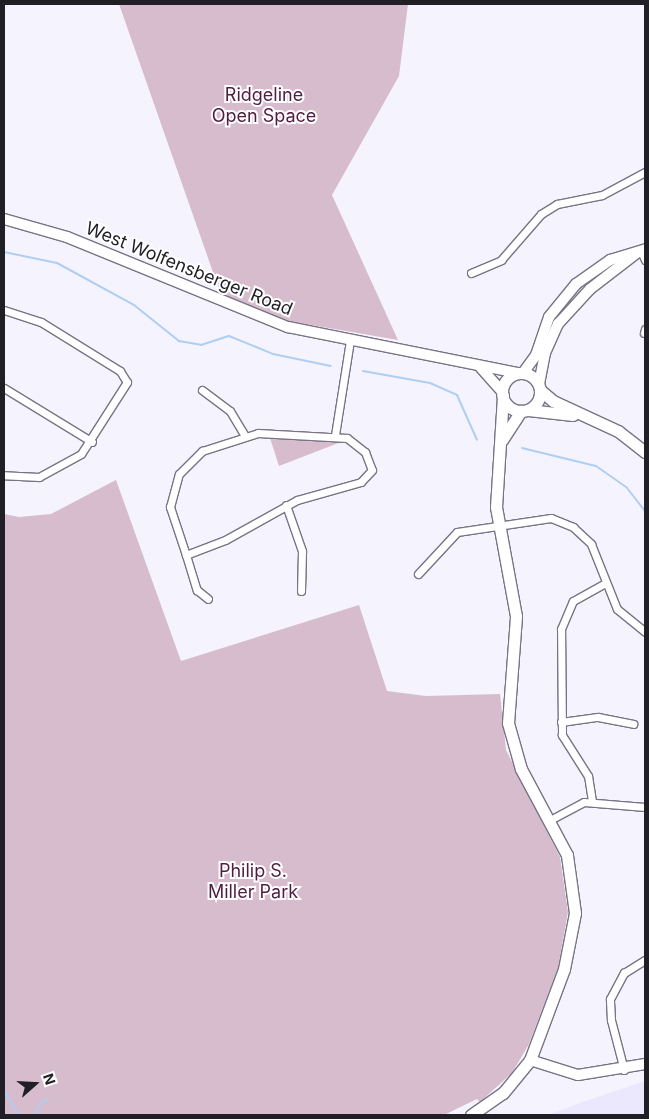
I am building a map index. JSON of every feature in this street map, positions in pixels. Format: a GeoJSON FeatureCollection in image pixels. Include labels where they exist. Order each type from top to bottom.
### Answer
{"type":"FeatureCollection","features":[{"type":"Feature","properties":{"kind":"main road","name":"West Wolfensberger Road"},"geometry":{"type":"LineString","coordinates":[[4,220],[67,237],[288,327],[481,368],[520,373]]}},
{"type":"Feature","properties":{"kind":"main road"},"geometry":{"type":"LineString","coordinates":[[471,1115],[503,1093],[530,1060],[556,996],[574,927],[570,867],[550,820],[525,778],[510,736],[507,698],[516,616],[498,523],[497,453],[502,393],[507,379],[520,373],[536,355],[549,317],[568,292],[602,264],[642,253]]}},
{"type":"Feature","properties":{"kind":"main road"},"geometry":{"type":"LineString","coordinates":[[497,453],[508,426],[537,402],[545,353],[558,324],[590,289],[642,253]]}},
{"type":"Feature","properties":{"kind":"main road"},"geometry":{"type":"LineString","coordinates":[[481,368],[502,393],[509,406],[525,410],[584,416]]}},
{"type":"Feature","properties":{"kind":"main road"},"geometry":{"type":"LineString","coordinates":[[520,373],[584,416],[618,431],[645,452]]}},
{"type":"Feature","properties":{"kind":"main road"},"geometry":{"type":"LineString","coordinates":[[530,1060],[574,1075],[624,1070],[645,1064]]}},
{"type":"Feature","properties":{"kind":"street"},"geometry":{"type":"LineString","coordinates":[[471,273],[501,260],[541,214],[557,204],[602,195],[645,172]]}},
{"type":"Feature","properties":{"kind":"street"},"geometry":{"type":"LineString","coordinates":[[4,310],[41,322],[123,374],[126,387],[92,442],[81,454],[48,474],[28,479],[4,475]]}},
{"type":"Feature","properties":{"kind":"street"},"geometry":{"type":"LineString","coordinates":[[335,435],[350,340]]}},
{"type":"Feature","properties":{"kind":"street"},"geometry":{"type":"LineString","coordinates":[[4,388],[92,442]]}},
{"type":"Feature","properties":{"kind":"street"},"geometry":{"type":"LineString","coordinates":[[202,390],[230,411],[244,436]]}},
{"type":"Feature","properties":{"kind":"street"},"geometry":{"type":"LineString","coordinates":[[186,555],[225,540],[286,505],[348,488],[370,475],[372,465],[366,452],[335,435],[267,432],[244,436],[194,456],[173,485],[171,512],[197,590],[208,599]]}},
{"type":"Feature","properties":{"kind":"street"},"geometry":{"type":"LineString","coordinates":[[286,505],[302,551],[301,591]]}},
{"type":"Feature","properties":{"kind":"street"},"geometry":{"type":"LineString","coordinates":[[418,574],[451,535],[498,523],[536,517],[566,523],[591,544],[605,583],[622,615],[645,632]]}},
{"type":"Feature","properties":{"kind":"street"},"geometry":{"type":"LineString","coordinates":[[592,801],[588,776],[568,747],[561,722],[564,615],[578,596],[605,583]]}},
{"type":"Feature","properties":{"kind":"street"},"geometry":{"type":"LineString","coordinates":[[561,722],[598,717],[633,724]]}},
{"type":"Feature","properties":{"kind":"street"},"geometry":{"type":"LineString","coordinates":[[550,820],[592,801],[645,807]]}},
{"type":"Feature","properties":{"kind":"street"},"geometry":{"type":"LineString","coordinates":[[624,1070],[611,1020],[610,1000],[624,974],[645,960]]}},
{"type":"Feature","properties":{"kind":"shaded area"},"geometry":{"type":"Polygon","coordinates":[[[645,1081],[645,1115],[548,1115],[583,1102],[645,1081]]]}},
{"type":"Feature","properties":{"kind":"green space","name":"Ridgeline Open Space"},"geometry":{"type":"Polygon","coordinates":[[[119,4],[408,4],[399,76],[332,195],[398,340],[288,321],[221,295],[119,4]]]}},
{"type":"Feature","properties":{"kind":"green space"},"geometry":{"type":"Polygon","coordinates":[[[270,438],[333,440],[341,442],[279,466],[270,438]]]}},
{"type":"Feature","properties":{"kind":"green space","name":"Philip S. Miller Park"},"geometry":{"type":"Polygon","coordinates":[[[116,480],[181,661],[359,605],[387,691],[426,696],[500,694],[506,750],[560,857],[568,912],[558,968],[529,1044],[512,1073],[480,1102],[477,1099],[444,1115],[4,1115],[4,514],[19,517],[51,514],[116,480]]]}},
{"type":"Feature","properties":{"kind":"waterway"},"geometry":{"type":"LineString","coordinates":[[4,252],[57,263],[134,305],[179,341],[201,345],[229,336],[273,354],[331,366]]}},
{"type":"Feature","properties":{"kind":"waterway"},"geometry":{"type":"LineString","coordinates":[[363,371],[430,383],[457,395],[477,440]]}},
{"type":"Feature","properties":{"kind":"waterway"},"geometry":{"type":"LineString","coordinates":[[522,448],[596,466],[627,488],[645,511]]}},
{"type":"Feature","properties":{"kind":"waterway"},"geometry":{"type":"LineString","coordinates":[[4,1091],[19,1115]]}},
{"type":"Feature","properties":{"kind":"waterway"},"geometry":{"type":"LineString","coordinates":[[42,1101],[48,1099]]}},
{"type":"Feature","properties":{"kind":"waterway"},"geometry":{"type":"LineString","coordinates":[[34,1115],[41,1103]]}}]}
